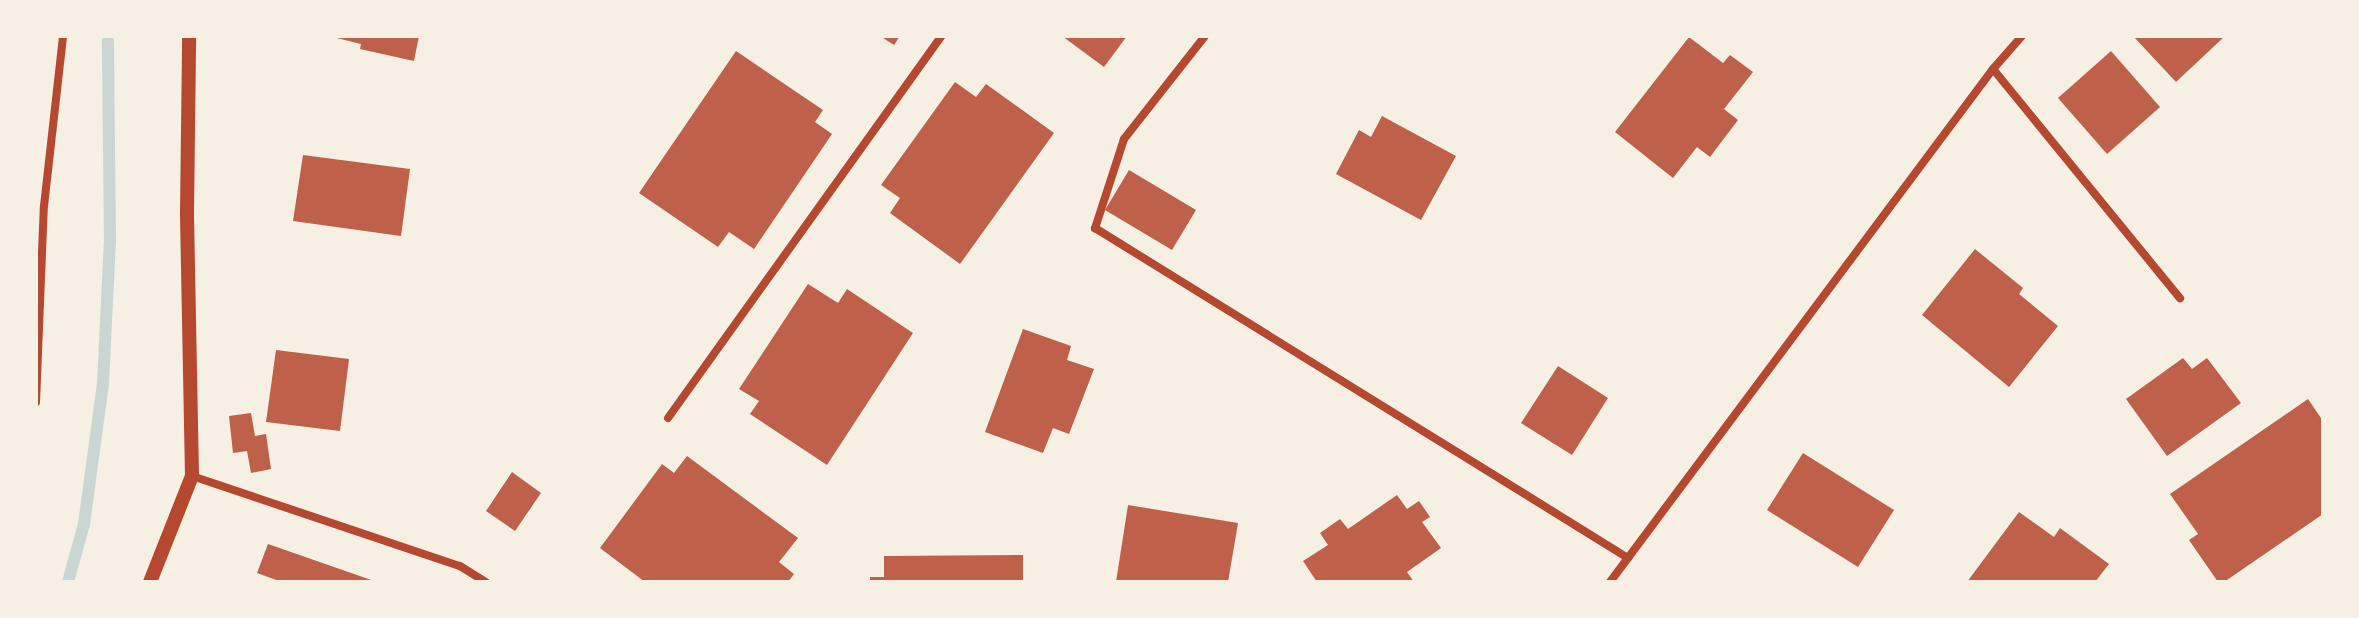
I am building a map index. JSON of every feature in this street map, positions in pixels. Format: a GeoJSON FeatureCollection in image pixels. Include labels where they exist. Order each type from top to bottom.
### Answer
{"type":"FeatureCollection","features":[{"type":"Feature","properties":{"kind":"street"},"geometry":{"type":"LineString","coordinates":[[36,402],[40,206],[63,36]]}},
{"type":"Feature","properties":{"kind":"street"},"geometry":{"type":"LineString","coordinates":[[150,582],[192,476],[187,212],[189,36]]}},
{"type":"Feature","properties":{"kind":"street"},"geometry":{"type":"LineString","coordinates":[[668,418],[941,36]]}},
{"type":"Feature","properties":{"kind":"street"},"geometry":{"type":"LineString","coordinates":[[1205,36],[1124,139],[1095,228],[1628,558]]}},
{"type":"Feature","properties":{"kind":"street"},"geometry":{"type":"LineString","coordinates":[[1610,582],[1993,69],[2022,36]]}},
{"type":"Feature","properties":{"kind":"street"},"geometry":{"type":"LineString","coordinates":[[1993,69],[2180,298]]}},
{"type":"Feature","properties":{"kind":"street"},"geometry":{"type":"LineString","coordinates":[[192,476],[460,566],[486,582]]}},
{"type":"Feature","properties":{"kind":"building"},"geometry":{"type":"Polygon","coordinates":[[[329,36],[419,36],[414,61],[360,49],[361,44],[329,36]]]}},
{"type":"Feature","properties":{"kind":"building"},"geometry":{"type":"Polygon","coordinates":[[[880,36],[900,36],[894,45],[880,36]]]}},
{"type":"Feature","properties":{"kind":"building"},"geometry":{"type":"Polygon","coordinates":[[[1062,36],[1127,36],[1104,67],[1062,36]]]}},
{"type":"Feature","properties":{"kind":"building"},"geometry":{"type":"Polygon","coordinates":[[[2133,36],[2225,36],[2176,82],[2133,36]]]}},
{"type":"Feature","properties":{"kind":"building"},"geometry":{"type":"Polygon","coordinates":[[[1689,37],[1723,63],[1730,55],[1753,72],[1724,109],[1738,120],[1710,157],[1697,147],[1673,178],[1615,132],[1689,37]]]}},
{"type":"Feature","properties":{"kind":"building"},"geometry":{"type":"Polygon","coordinates":[[[736,51],[823,110],[815,122],[832,134],[754,249],[729,232],[718,247],[639,193],[736,51]]]}},
{"type":"Feature","properties":{"kind":"building"},"geometry":{"type":"Polygon","coordinates":[[[2111,51],[2160,107],[2107,154],[2058,98],[2111,51]]]}},
{"type":"Feature","properties":{"kind":"building"},"geometry":{"type":"Polygon","coordinates":[[[955,82],[976,97],[986,84],[1054,133],[960,264],[890,213],[900,198],[881,185],[955,82]]]}},
{"type":"Feature","properties":{"kind":"building"},"geometry":{"type":"Polygon","coordinates":[[[1382,116],[1456,156],[1421,220],[1336,174],[1359,130],[1371,137],[1382,116]]]}},
{"type":"Feature","properties":{"kind":"building"},"geometry":{"type":"Polygon","coordinates":[[[303,155],[410,169],[401,236],[293,221],[303,155]]]}},
{"type":"Feature","properties":{"kind":"building"},"geometry":{"type":"Polygon","coordinates":[[[1129,170],[1196,210],[1172,250],[1105,210],[1129,170]]]}},
{"type":"Feature","properties":{"kind":"building"},"geometry":{"type":"Polygon","coordinates":[[[1975,249],[2023,288],[2019,294],[2058,326],[2009,387],[1922,315],[1975,249]]]}},
{"type":"Feature","properties":{"kind":"building"},"geometry":{"type":"Polygon","coordinates":[[[808,284],[838,303],[847,289],[913,333],[827,465],[750,414],[759,401],[739,389],[808,284]]]}},
{"type":"Feature","properties":{"kind":"building"},"geometry":{"type":"Polygon","coordinates":[[[1023,329],[1071,346],[1067,360],[1094,369],[1069,434],[1053,428],[1043,453],[985,432],[1023,329]]]}},
{"type":"Feature","properties":{"kind":"building"},"geometry":{"type":"Polygon","coordinates":[[[276,350],[349,359],[340,431],[266,422],[276,350]]]}},
{"type":"Feature","properties":{"kind":"building"},"geometry":{"type":"Polygon","coordinates":[[[2183,358],[2192,369],[2207,358],[2241,403],[2167,456],[2126,399],[2183,358]]]}},
{"type":"Feature","properties":{"kind":"building"},"geometry":{"type":"Polygon","coordinates":[[[1558,366],[1608,398],[1572,455],[1521,423],[1558,366]]]}},
{"type":"Feature","properties":{"kind":"building"},"geometry":{"type":"Polygon","coordinates":[[[2308,399],[2323,421],[2323,514],[2224,582],[2218,582],[2189,540],[2198,534],[2170,494],[2308,399]]]}},
{"type":"Feature","properties":{"kind":"building"},"geometry":{"type":"Polygon","coordinates":[[[251,413],[255,436],[266,434],[271,469],[251,473],[247,451],[233,453],[229,416],[251,413]]]}},
{"type":"Feature","properties":{"kind":"building"},"geometry":{"type":"Polygon","coordinates":[[[1803,453],[1894,510],[1858,567],[1767,510],[1803,453]]]}},
{"type":"Feature","properties":{"kind":"building"},"geometry":{"type":"Polygon","coordinates":[[[687,456],[798,538],[779,562],[794,574],[788,582],[645,582],[600,548],[662,464],[674,473],[687,456]]]}},
{"type":"Feature","properties":{"kind":"building"},"geometry":{"type":"Polygon","coordinates":[[[512,472],[541,493],[515,531],[486,511],[512,472]]]}},
{"type":"Feature","properties":{"kind":"building"},"geometry":{"type":"Polygon","coordinates":[[[1397,495],[1407,509],[1419,501],[1430,517],[1422,522],[1441,548],[1407,572],[1414,582],[1317,582],[1303,561],[1328,545],[1320,533],[1340,519],[1348,529],[1397,495]]]}},
{"type":"Feature","properties":{"kind":"building"},"geometry":{"type":"Polygon","coordinates":[[[1128,505],[1238,523],[1228,582],[1116,582],[1128,505]]]}},
{"type":"Feature","properties":{"kind":"building"},"geometry":{"type":"Polygon","coordinates":[[[2019,512],[2054,537],[2060,528],[2109,564],[2095,582],[1967,582],[2019,512]]]}},
{"type":"Feature","properties":{"kind":"building"},"geometry":{"type":"Polygon","coordinates":[[[268,544],[377,582],[282,582],[257,573],[268,544]]]}},
{"type":"Feature","properties":{"kind":"building"},"geometry":{"type":"Polygon","coordinates":[[[1023,555],[1023,582],[870,582],[870,577],[884,577],[884,556],[1023,555]]]}},
{"type":"Feature","properties":{"kind":"waterway"},"geometry":{"type":"LineString","coordinates":[[68,582],[84,524],[103,383],[110,242],[108,36]]}}]}
